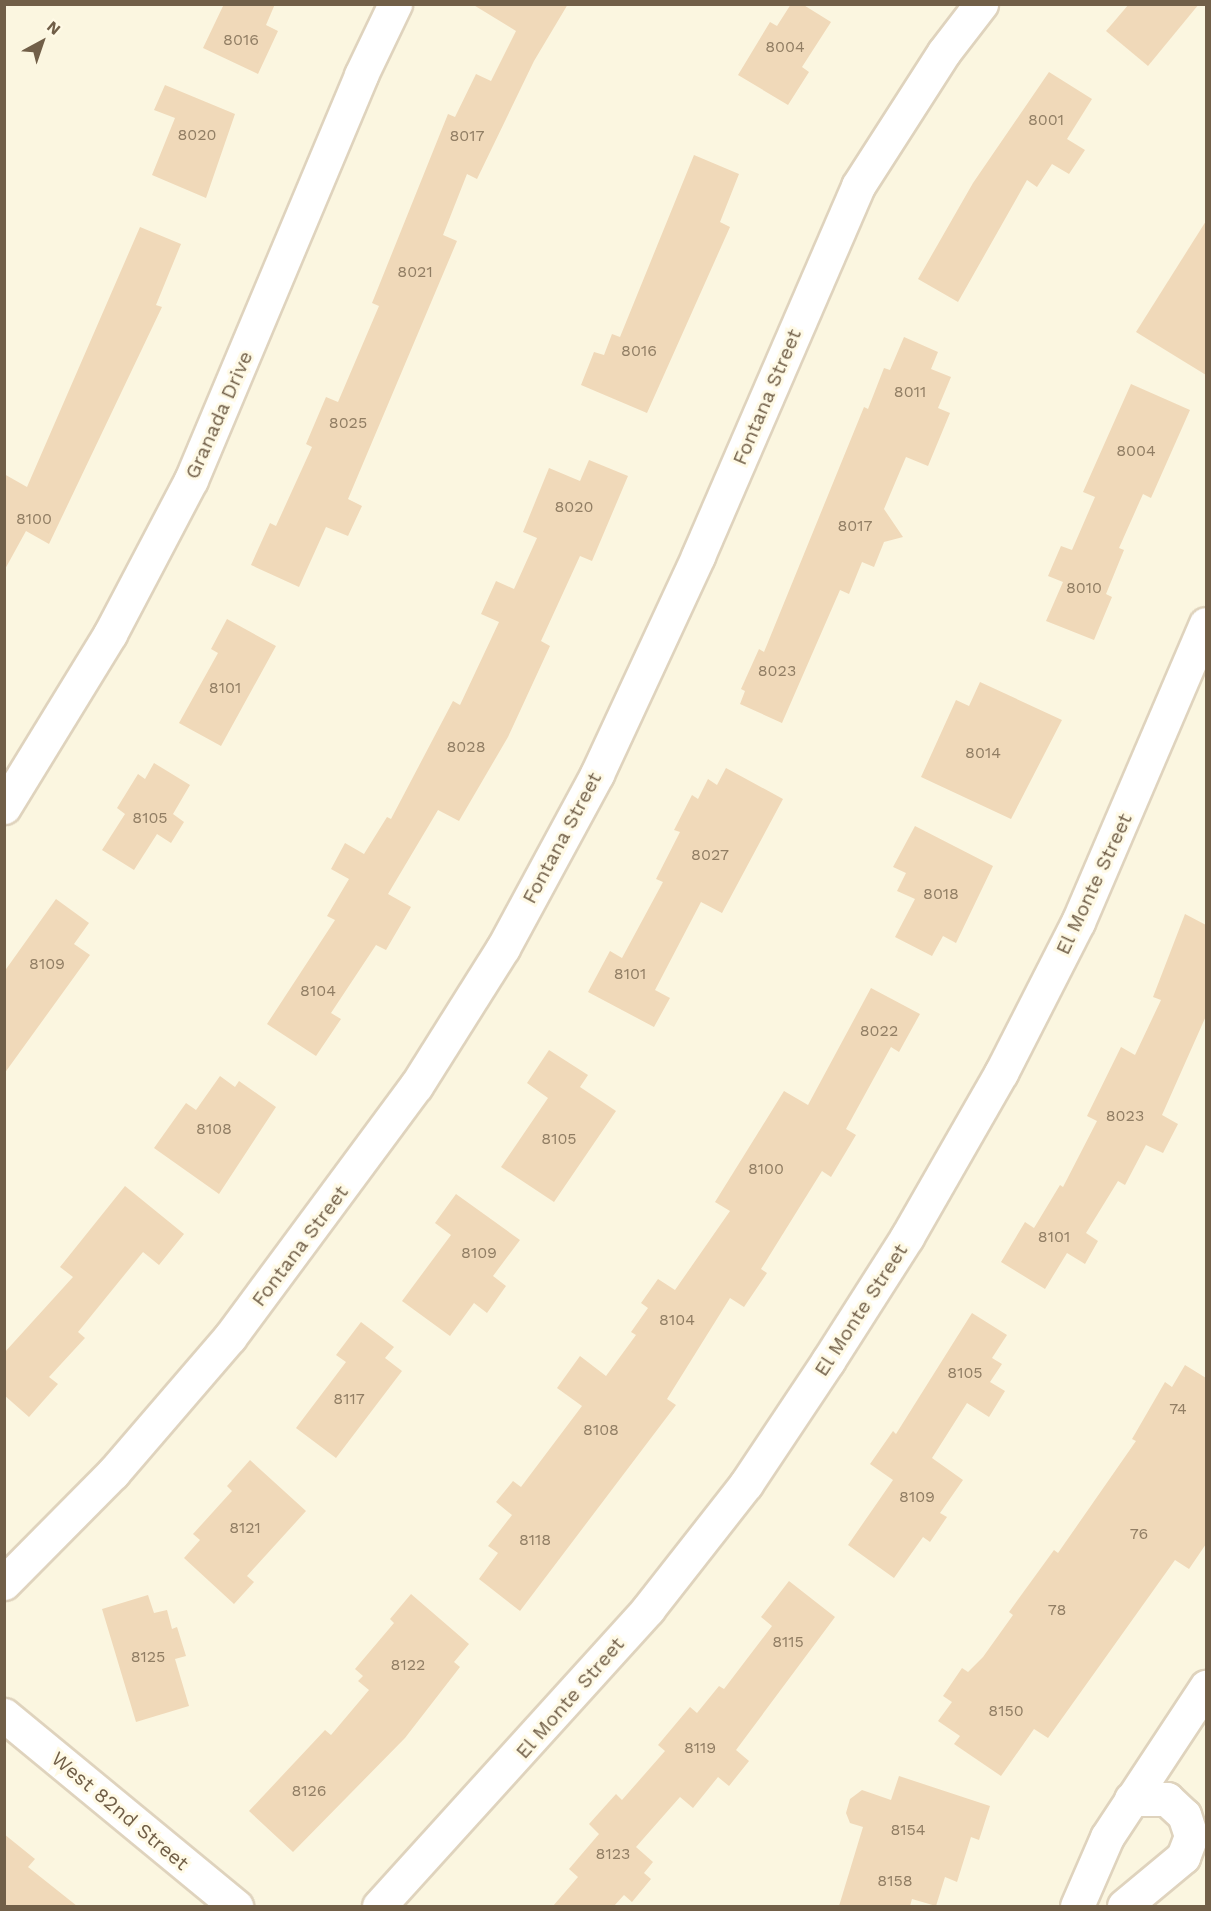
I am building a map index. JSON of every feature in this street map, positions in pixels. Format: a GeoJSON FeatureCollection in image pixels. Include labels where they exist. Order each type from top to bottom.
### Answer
{"type":"FeatureCollection","features":[{"type":"Feature","properties":{"kind":"street","name":"Granada Drive"},"geometry":{"type":"LineString","coordinates":[[4,807],[110,634],[191,480],[361,75],[395,4]]}},
{"type":"Feature","properties":{"kind":"street","name":"Fontana Street"},"geometry":{"type":"LineString","coordinates":[[4,1583],[113,1473],[230,1337],[416,1086],[503,948],[597,774],[698,556],[858,186],[944,52],[981,4]]}},
{"type":"Feature","properties":{"kind":"street","name":"El Monte Street"},"geometry":{"type":"LineString","coordinates":[[379,1906],[648,1609],[746,1484],[828,1361],[907,1237],[1001,1073],[1078,922],[1206,624]]}},
{"type":"Feature","properties":{"kind":"street"},"geometry":{"type":"LineString","coordinates":[[1077,1906],[1107,1837],[1206,1687]]}},
{"type":"Feature","properties":{"kind":"street","name":"West 82nd Street"},"geometry":{"type":"LineString","coordinates":[[4,1715],[236,1906]]}},
{"type":"Feature","properties":{"kind":"street"},"geometry":{"type":"LineString","coordinates":[[1124,1906],[1183,1857],[1191,1836],[1184,1815],[1167,1799],[1131,1799]]}},
{"type":"Feature","properties":{"kind":"building"},"geometry":{"type":"Polygon","coordinates":[[[224,4],[275,4],[266,25],[278,31],[258,74],[203,48],[224,4]]]}},
{"type":"Feature","properties":{"kind":"building"},"geometry":{"type":"Polygon","coordinates":[[[472,4],[568,4],[534,61],[477,179],[467,174],[443,235],[457,241],[348,499],[362,506],[348,536],[326,527],[299,587],[251,565],[270,523],[276,526],[312,447],[306,444],[326,397],[338,402],[379,306],[372,303],[448,114],[455,117],[476,74],[491,81],[516,31],[472,4]]]}},
{"type":"Feature","properties":{"kind":"building"},"geometry":{"type":"Polygon","coordinates":[[[791,4],[802,4],[831,22],[802,67],[809,72],[788,105],[738,75],[770,22],[777,26],[791,4]]]}},
{"type":"Feature","properties":{"kind":"building"},"geometry":{"type":"Polygon","coordinates":[[[1129,4],[1199,4],[1148,66],[1106,31],[1129,4]]]}},
{"type":"Feature","properties":{"kind":"building"},"geometry":{"type":"Polygon","coordinates":[[[1049,72],[1092,99],[1067,139],[1085,150],[1069,174],[1052,164],[1037,187],[1027,180],[958,302],[918,279],[973,183],[1049,72]]]}},
{"type":"Feature","properties":{"kind":"building"},"geometry":{"type":"Polygon","coordinates":[[[165,85],[235,114],[206,198],[152,175],[175,118],[154,110],[165,85]]]}},
{"type":"Feature","properties":{"kind":"building"},"geometry":{"type":"Polygon","coordinates":[[[694,155],[739,174],[720,222],[730,227],[647,413],[581,385],[594,352],[604,355],[612,334],[620,337],[694,155]]]}},
{"type":"Feature","properties":{"kind":"building"},"geometry":{"type":"Polygon","coordinates":[[[1206,221],[1206,375],[1136,332],[1206,221]]]}},
{"type":"Feature","properties":{"kind":"building"},"geometry":{"type":"Polygon","coordinates":[[[140,227],[181,244],[156,305],[162,307],[49,544],[26,531],[4,571],[4,474],[27,487],[140,227]]]}},
{"type":"Feature","properties":{"kind":"building"},"geometry":{"type":"Polygon","coordinates":[[[904,337],[938,352],[931,369],[951,377],[938,408],[950,413],[928,466],[906,457],[884,509],[903,537],[884,542],[874,567],[862,562],[849,594],[840,590],[782,723],[740,704],[745,691],[741,689],[759,649],[764,652],[864,407],[868,409],[884,368],[890,370],[904,337]]]}},
{"type":"Feature","properties":{"kind":"building"},"geometry":{"type":"Polygon","coordinates":[[[1131,384],[1190,410],[1151,498],[1143,494],[1119,548],[1124,550],[1106,594],[1112,597],[1094,640],[1046,621],[1063,582],[1048,576],[1061,546],[1072,550],[1095,497],[1083,492],[1131,384]]]}},
{"type":"Feature","properties":{"kind":"building"},"geometry":{"type":"Polygon","coordinates":[[[589,460],[628,476],[592,561],[580,556],[541,641],[550,646],[508,737],[459,821],[438,810],[388,894],[411,907],[386,950],[376,945],[331,1013],[341,1019],[316,1056],[267,1024],[335,920],[327,916],[349,879],[331,869],[345,843],[364,854],[387,817],[391,819],[453,701],[460,705],[499,622],[481,614],[496,581],[514,589],[537,538],[523,532],[549,468],[580,481],[589,460]]]}},
{"type":"Feature","properties":{"kind":"building"},"geometry":{"type":"Polygon","coordinates":[[[227,619],[276,646],[221,746],[179,723],[218,653],[211,649],[227,619]]]}},
{"type":"Feature","properties":{"kind":"building"},"geometry":{"type":"Polygon","coordinates":[[[980,682],[1062,720],[1011,819],[921,777],[956,700],[969,706],[980,682]]]}},
{"type":"Feature","properties":{"kind":"building"},"geometry":{"type":"Polygon","coordinates":[[[154,763],[190,785],[173,814],[184,822],[171,843],[157,834],[134,870],[102,850],[125,814],[117,808],[138,774],[145,779],[154,763]]]}},
{"type":"Feature","properties":{"kind":"building"},"geometry":{"type":"Polygon","coordinates":[[[726,768],[783,799],[722,913],[701,902],[655,990],[670,998],[654,1027],[588,992],[610,951],[622,958],[663,882],[656,879],[680,832],[674,830],[692,795],[698,799],[708,779],[717,785],[726,768]]]}},
{"type":"Feature","properties":{"kind":"building"},"geometry":{"type":"Polygon","coordinates":[[[915,826],[993,866],[956,943],[943,936],[932,956],[895,937],[915,899],[897,891],[906,873],[893,867],[915,826]]]}},
{"type":"Feature","properties":{"kind":"building"},"geometry":{"type":"Polygon","coordinates":[[[56,899],[89,923],[74,944],[90,955],[4,1074],[4,972],[56,899]]]}},
{"type":"Feature","properties":{"kind":"building"},"geometry":{"type":"Polygon","coordinates":[[[1185,914],[1206,925],[1206,1016],[1162,1115],[1178,1124],[1163,1153],[1146,1145],[1125,1185],[1118,1181],[1086,1233],[1098,1241],[1085,1264],[1067,1253],[1045,1289],[1001,1262],[1025,1222],[1034,1228],[1060,1185],[1063,1187],[1097,1121],[1087,1116],[1121,1047],[1135,1055],[1161,1000],[1153,997],[1185,914]]]}},
{"type":"Feature","properties":{"kind":"building"},"geometry":{"type":"Polygon","coordinates":[[[871,988],[920,1014],[899,1052],[891,1047],[846,1129],[856,1135],[831,1177],[822,1171],[761,1269],[767,1273],[744,1307],[730,1298],[667,1399],[676,1405],[520,1611],[479,1579],[498,1553],[488,1546],[512,1515],[496,1502],[513,1481],[521,1487],[582,1406],[557,1388],[580,1356],[606,1376],[636,1335],[631,1332],[648,1308],[641,1303],[658,1279],[675,1290],[730,1211],[715,1202],[784,1091],[808,1105],[871,988]]]}},
{"type":"Feature","properties":{"kind":"building"},"geometry":{"type":"Polygon","coordinates":[[[549,1050],[588,1075],[580,1087],[616,1111],[554,1202],[501,1167],[548,1098],[527,1083],[549,1050]]]}},
{"type":"Feature","properties":{"kind":"building"},"geometry":{"type":"Polygon","coordinates":[[[220,1076],[235,1087],[239,1081],[276,1107],[219,1194],[154,1148],[186,1103],[196,1110],[220,1076]]]}},
{"type":"Feature","properties":{"kind":"building"},"geometry":{"type":"Polygon","coordinates":[[[125,1186],[184,1234],[159,1265],[143,1252],[78,1332],[85,1338],[49,1377],[58,1384],[29,1417],[4,1395],[4,1353],[73,1277],[60,1267],[125,1186]]]}},
{"type":"Feature","properties":{"kind":"building"},"geometry":{"type":"Polygon","coordinates":[[[456,1194],[520,1240],[493,1276],[506,1286],[487,1313],[474,1303],[450,1336],[402,1301],[451,1235],[435,1223],[456,1194]]]}},
{"type":"Feature","properties":{"kind":"building"},"geometry":{"type":"Polygon","coordinates":[[[972,1313],[1007,1335],[992,1358],[1002,1364],[990,1382],[1005,1391],[989,1417],[967,1403],[932,1458],[963,1480],[940,1513],[947,1517],[930,1542],[923,1537],[894,1578],[848,1545],[893,1480],[870,1464],[893,1431],[896,1434],[972,1313]]]}},
{"type":"Feature","properties":{"kind":"building"},"geometry":{"type":"Polygon","coordinates":[[[361,1322],[394,1347],[385,1358],[402,1371],[336,1458],[296,1428],[346,1362],[336,1355],[361,1322]]]}},
{"type":"Feature","properties":{"kind":"building"},"geometry":{"type":"Polygon","coordinates":[[[1185,1365],[1206,1378],[1206,1544],[1189,1569],[1175,1560],[1048,1738],[1034,1729],[1001,1776],[954,1744],[960,1736],[938,1721],[952,1702],[943,1696],[962,1668],[968,1672],[983,1657],[1013,1615],[1009,1612],[1054,1550],[1058,1553],[1136,1441],[1132,1439],[1165,1382],[1172,1387],[1185,1365]]]}},
{"type":"Feature","properties":{"kind":"building"},"geometry":{"type":"Polygon","coordinates":[[[250,1460],[306,1511],[247,1576],[254,1582],[234,1604],[184,1558],[200,1540],[193,1534],[232,1491],[227,1486],[250,1460]]]}},
{"type":"Feature","properties":{"kind":"building"},"geometry":{"type":"Polygon","coordinates":[[[789,1581],[835,1617],[736,1750],[749,1761],[729,1786],[718,1777],[693,1808],[680,1797],[636,1847],[653,1862],[644,1873],[651,1879],[632,1902],[624,1895],[614,1906],[553,1906],[578,1877],[569,1869],[599,1834],[589,1824],[616,1794],[622,1800],[665,1751],[658,1745],[690,1707],[697,1713],[719,1686],[724,1689],[772,1626],[761,1617],[789,1581]]]}},
{"type":"Feature","properties":{"kind":"building"},"geometry":{"type":"Polygon","coordinates":[[[411,1594],[469,1644],[454,1662],[460,1667],[405,1738],[293,1852],[249,1811],[325,1730],[331,1735],[369,1690],[358,1681],[363,1676],[355,1669],[394,1623],[390,1619],[411,1594]]]}},
{"type":"Feature","properties":{"kind":"building"},"geometry":{"type":"Polygon","coordinates":[[[148,1595],[154,1613],[167,1610],[172,1629],[177,1627],[186,1656],[175,1659],[189,1706],[136,1722],[102,1609],[148,1595]]]}},
{"type":"Feature","properties":{"kind":"building"},"geometry":{"type":"Polygon","coordinates":[[[899,1776],[990,1806],[979,1840],[971,1837],[957,1882],[945,1877],[936,1906],[912,1899],[910,1906],[839,1906],[863,1827],[850,1823],[846,1813],[850,1799],[862,1790],[891,1800],[899,1776]]]}},
{"type":"Feature","properties":{"kind":"building"},"geometry":{"type":"Polygon","coordinates":[[[4,1834],[35,1859],[28,1867],[77,1906],[4,1906],[4,1834]]]}}]}
